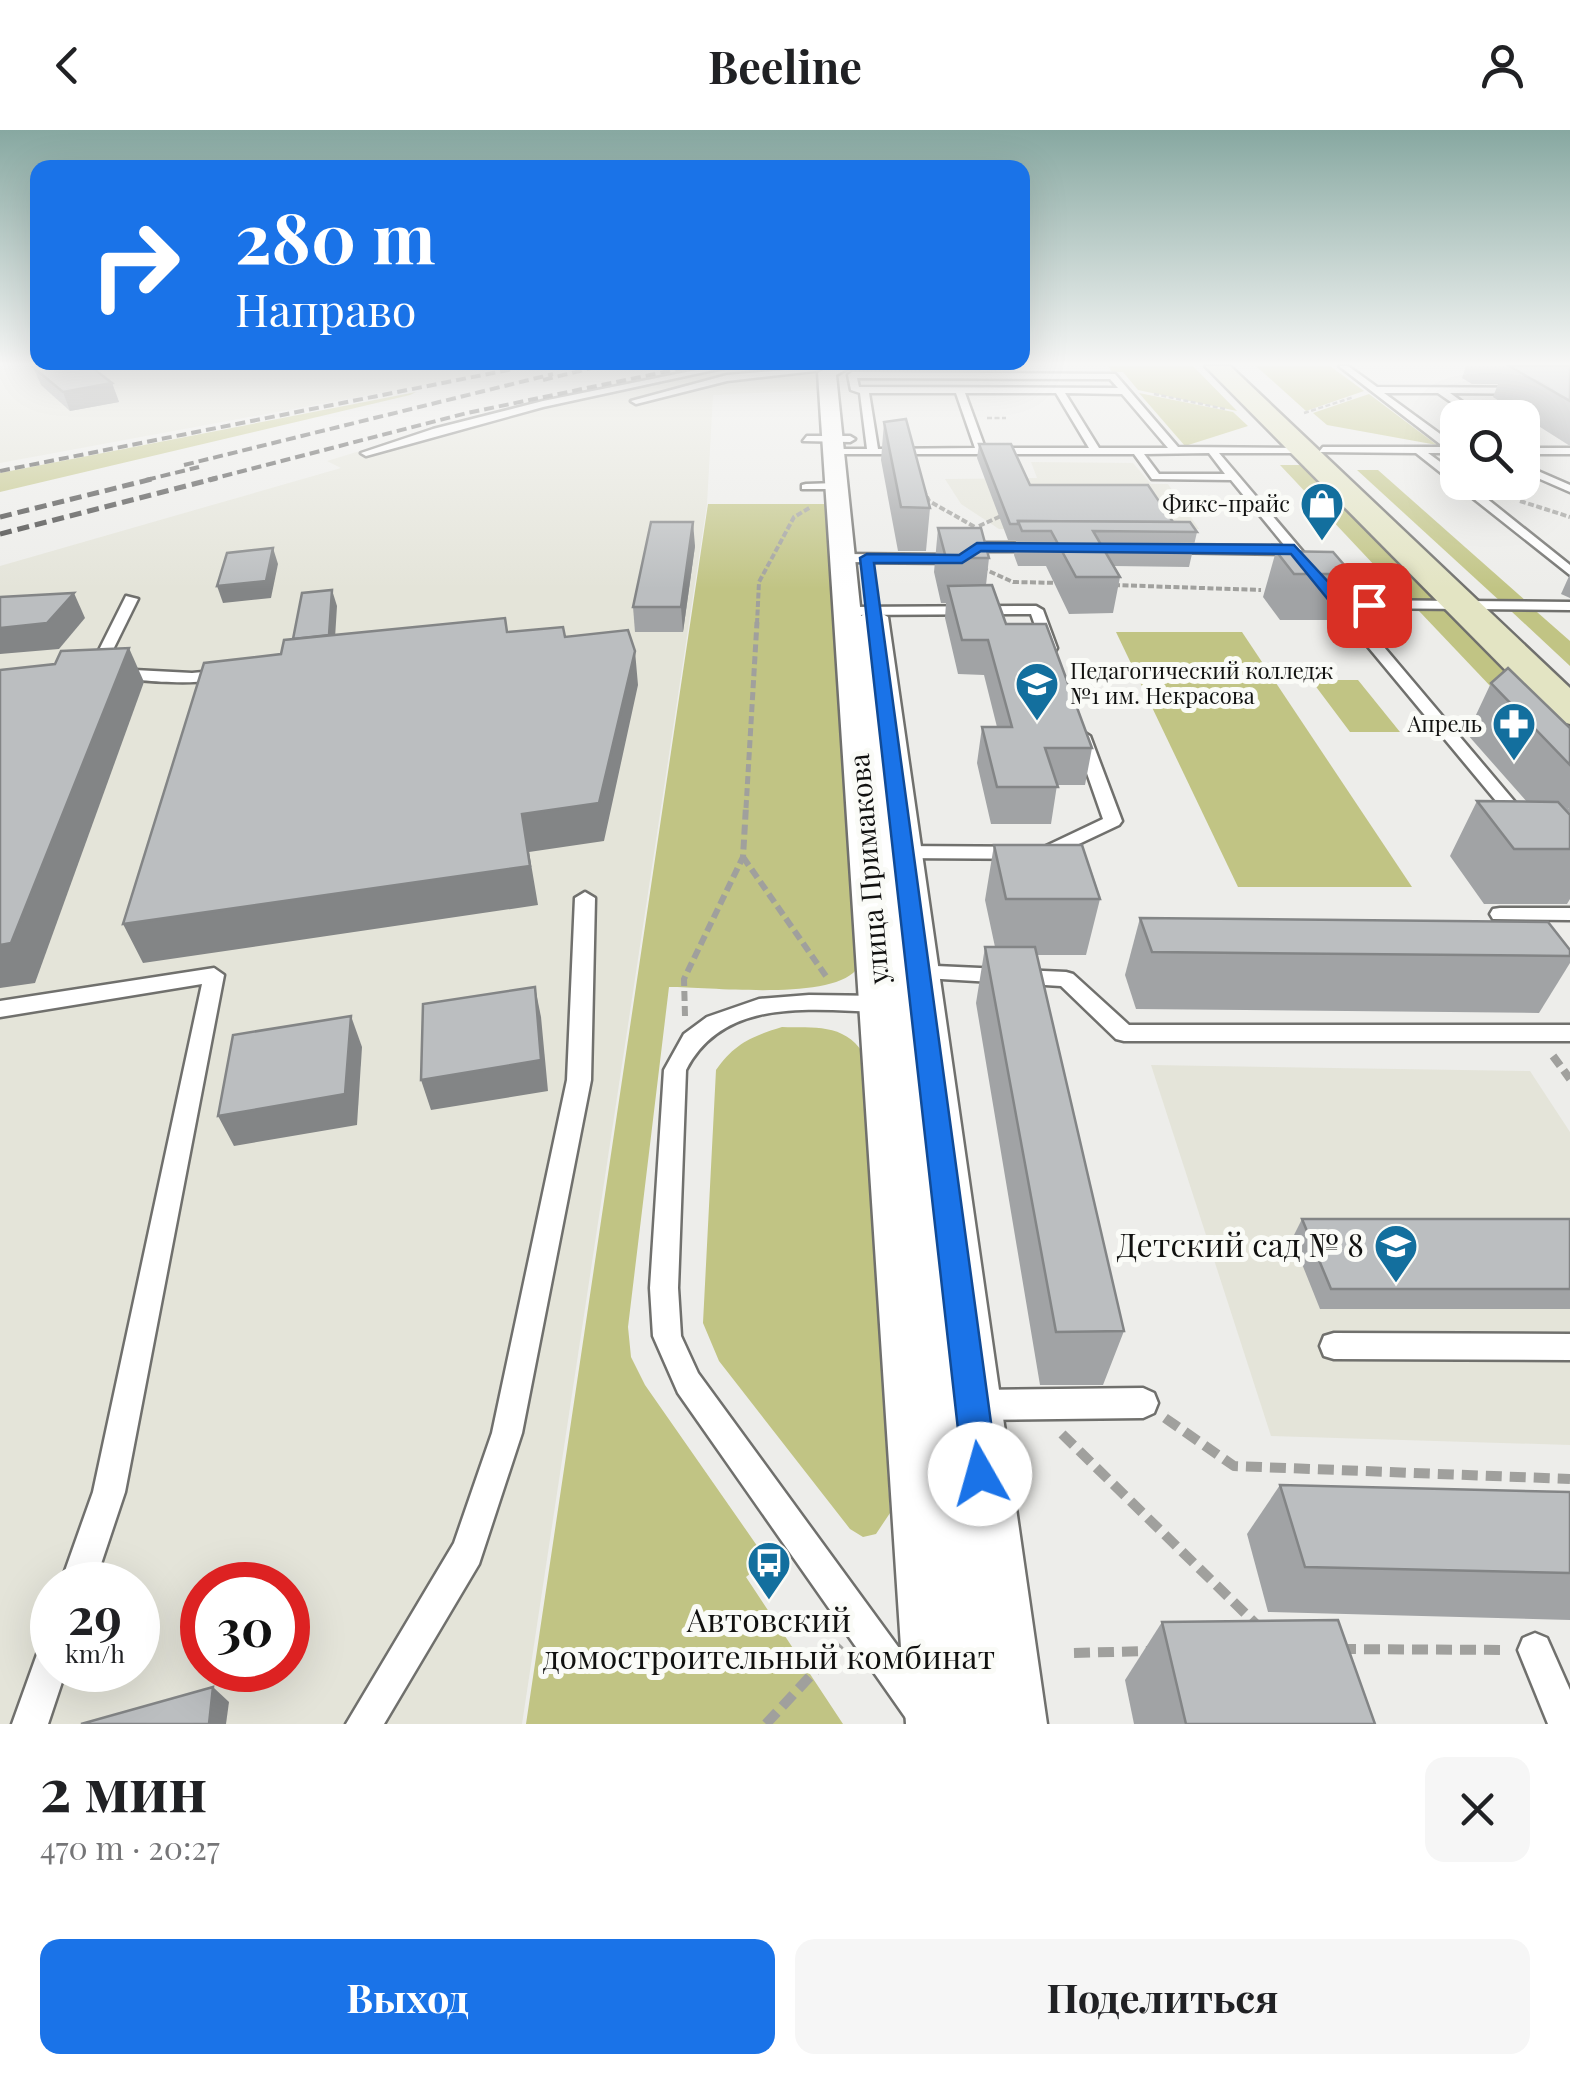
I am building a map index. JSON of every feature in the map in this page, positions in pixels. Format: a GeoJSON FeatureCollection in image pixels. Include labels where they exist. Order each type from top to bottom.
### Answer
{"type":"FeatureCollection","features":[{"type":"Feature","properties":{"kind":"main road"},"geometry":{"type":"LineString","coordinates":[[1302,440],[1313,450]]}},
{"type":"Feature","properties":{"kind":"main road"},"geometry":{"type":"LineString","coordinates":[[1304,440],[1475,606],[1570,712]]}},
{"type":"Feature","properties":{"kind":"main road"},"geometry":{"type":"LineString","coordinates":[[1475,606],[1570,683]]}},
{"type":"Feature","properties":{"kind":"street","name":"улица Примакова"},"geometry":{"type":"LineString","coordinates":[[834,440],[855,558],[886,852],[889,991],[915,1405],[942,1724]]}},
{"type":"Feature","properties":{"kind":"street","name":"улица Примакова"},"geometry":{"type":"LineString","coordinates":[[889,991],[972,1405],[1012,1724]]}},
{"type":"Feature","properties":{"kind":"lane"},"geometry":{"type":"LineString","coordinates":[[366,453],[412,440]]}},
{"type":"Feature","properties":{"kind":"lane"},"geometry":{"type":"LineString","coordinates":[[844,440],[836,459],[981,451],[1440,450]]}},
{"type":"Feature","properties":{"kind":"lane"},"geometry":{"type":"LineString","coordinates":[[977,440],[981,451]]}},
{"type":"Feature","properties":{"kind":"lane"},"geometry":{"type":"LineString","coordinates":[[1090,440],[1096,451]]}},
{"type":"Feature","properties":{"kind":"lane"},"geometry":{"type":"LineString","coordinates":[[1167,440],[1176,451]]}},
{"type":"Feature","properties":{"kind":"lane"},"geometry":{"type":"LineString","coordinates":[[1418,450],[1440,467]]}},
{"type":"Feature","properties":{"kind":"lane"},"geometry":{"type":"LineString","coordinates":[[1540,450],[1570,452]]}},
{"type":"Feature","properties":{"kind":"lane"},"geometry":{"type":"LineString","coordinates":[[1137,451],[1156,477],[1233,477]]}},
{"type":"Feature","properties":{"kind":"lane"},"geometry":{"type":"LineString","coordinates":[[1212,451],[1528,829]]}},
{"type":"Feature","properties":{"kind":"lane"},"geometry":{"type":"LineString","coordinates":[[1540,475],[1570,489]]}},
{"type":"Feature","properties":{"kind":"lane"},"geometry":{"type":"LineString","coordinates":[[1540,479],[1548,479]]}},
{"type":"Feature","properties":{"kind":"lane"},"geometry":{"type":"LineString","coordinates":[[1482,500],[1570,571]]}},
{"type":"Feature","properties":{"kind":"lane"},"geometry":{"type":"LineString","coordinates":[[855,558],[962,559],[977,547],[1056,548]]}},
{"type":"Feature","properties":{"kind":"lane"},"geometry":{"type":"LineString","coordinates":[[1156,548],[1294,550]]}},
{"type":"Feature","properties":{"kind":"lane"},"geometry":{"type":"LineString","coordinates":[[1261,590],[1328,590]]}},
{"type":"Feature","properties":{"kind":"lane"},"geometry":{"type":"LineString","coordinates":[[96,672],[131,599]]}},
{"type":"Feature","properties":{"kind":"lane"},"geometry":{"type":"LineString","coordinates":[[1341,604],[1570,606]]}},
{"type":"Feature","properties":{"kind":"lane"},"geometry":{"type":"LineString","coordinates":[[860,611],[1036,610],[1056,666]]}},
{"type":"Feature","properties":{"kind":"lane"},"geometry":{"type":"LineString","coordinates":[[76,674],[192,677],[249,671]]}},
{"type":"Feature","properties":{"kind":"lane"},"geometry":{"type":"LineString","coordinates":[[886,852],[1046,853],[1114,821],[1076,720]]}},
{"type":"Feature","properties":{"kind":"lane"},"geometry":{"type":"LineString","coordinates":[[364,1724],[467,1552],[508,1433],[579,1080],[585,898]]}},
{"type":"Feature","properties":{"kind":"lane"},"geometry":{"type":"LineString","coordinates":[[1500,914],[1570,914]]}},
{"type":"Feature","properties":{"kind":"lane"},"geometry":{"type":"LineString","coordinates":[[0,1008],[214,975],[109,1492],[85,1562]]}},
{"type":"Feature","properties":{"kind":"lane"},"geometry":{"type":"LineString","coordinates":[[932,1724],[688,1383],[667,1336],[664,1288],[675,1070],[692,1039],[723,1016],[773,1005],[889,991],[1066,979],[1124,1033],[1570,1033]]}},
{"type":"Feature","properties":{"kind":"lane"},"geometry":{"type":"LineString","coordinates":[[1334,1346],[1570,1347]]}},
{"type":"Feature","properties":{"kind":"lane"},"geometry":{"type":"LineString","coordinates":[[915,1405],[1143,1402]]}},
{"type":"Feature","properties":{"kind":"lane"},"geometry":{"type":"LineString","coordinates":[[1535,1650],[1566,1724]]}},
{"type":"Feature","properties":{"kind":"lane"},"geometry":{"type":"LineString","coordinates":[[30,1724],[41,1692]]}},
{"type":"Feature","properties":{"kind":"path"},"geometry":{"type":"LineString","coordinates":[[683,985],[693,956],[744,857],[759,582],[794,517],[821,500],[836,459]]}},
{"type":"Feature","properties":{"kind":"path"},"geometry":{"type":"LineString","coordinates":[[921,486],[929,501],[975,527]]}},
{"type":"Feature","properties":{"kind":"path"},"geometry":{"type":"LineString","coordinates":[[981,568],[1013,582],[1070,584]]}},
{"type":"Feature","properties":{"kind":"path"},"geometry":{"type":"LineString","coordinates":[[1107,585],[1261,590]]}},
{"type":"Feature","properties":{"kind":"path"},"geometry":{"type":"LineString","coordinates":[[744,857],[889,991]]}},
{"type":"Feature","properties":{"kind":"path"},"geometry":{"type":"LineString","coordinates":[[1143,1402],[1234,1466],[1570,1479]]}},
{"type":"Feature","properties":{"kind":"path"},"geometry":{"type":"LineString","coordinates":[[1059,1430],[1272,1640]]}},
{"type":"Feature","properties":{"kind":"path"},"geometry":{"type":"LineString","coordinates":[[1320,1649],[1535,1650]]}},
{"type":"Feature","properties":{"kind":"path"},"geometry":{"type":"LineString","coordinates":[[1074,1653],[1168,1651]]}},
{"type":"Feature","properties":{"kind":"path"},"geometry":{"type":"LineString","coordinates":[[766,1724],[822,1661]]}},
{"type":"Feature","properties":{"kind":"shaded area"},"geometry":{"type":"Polygon","coordinates":[[[0,440],[123,440],[0,463],[0,440]]]}},
{"type":"Feature","properties":{"kind":"shaded area"},"geometry":{"type":"Polygon","coordinates":[[[395,440],[711,440],[707,504],[522,1724],[0,1724],[0,566],[341,468],[327,461],[395,440]]]}},
{"type":"Feature","properties":{"kind":"shaded area"},"geometry":{"type":"Polygon","coordinates":[[[1031,462],[1133,463],[1151,484],[1168,484],[1199,529],[999,529],[961,504],[945,479],[1037,478],[1031,462]]]}},
{"type":"Feature","properties":{"kind":"shaded area","name":"Детский сад № 8"},"geometry":{"type":"Polygon","coordinates":[[[1151,1065],[1530,1071],[1570,1132],[1570,1445],[1271,1436],[1151,1065]]]}},
{"type":"Feature","properties":{"kind":"green space"},"geometry":{"type":"Polygon","coordinates":[[[167,440],[218,440],[0,492],[0,473],[167,440]]]}},
{"type":"Feature","properties":{"kind":"green space"},"geometry":{"type":"Polygon","coordinates":[[[1180,440],[1203,440],[1185,446],[1180,440]]]}},
{"type":"Feature","properties":{"kind":"green space"},"geometry":{"type":"Polygon","coordinates":[[[1280,465],[1301,465],[1436,602],[1409,602],[1280,465]]]}},
{"type":"Feature","properties":{"kind":"green space"},"geometry":{"type":"Polygon","coordinates":[[[1357,470],[1378,470],[1527,602],[1501,602],[1357,470]]]}},
{"type":"Feature","properties":{"kind":"green space"},"geometry":{"type":"Polygon","coordinates":[[[708,504],[828,504],[856,970],[842,980],[796,989],[669,987],[628,1327],[631,1357],[645,1385],[767,1560],[746,1577],[843,1724],[526,1724],[708,504]]]}},
{"type":"Feature","properties":{"kind":"green space"},"geometry":{"type":"Polygon","coordinates":[[[1419,611],[1445,611],[1570,736],[1570,770],[1419,611]]]}},
{"type":"Feature","properties":{"kind":"green space"},"geometry":{"type":"Polygon","coordinates":[[[1511,611],[1537,612],[1570,641],[1570,666],[1511,611]]]}},
{"type":"Feature","properties":{"kind":"green space"},"geometry":{"type":"Polygon","coordinates":[[[1116,632],[1242,632],[1412,887],[1238,887],[1116,632]]]}},
{"type":"Feature","properties":{"kind":"green space"},"geometry":{"type":"Polygon","coordinates":[[[1311,680],[1358,680],[1400,732],[1350,732],[1311,680]]]}},
{"type":"Feature","properties":{"kind":"green space"},"geometry":{"type":"Polygon","coordinates":[[[782,1027],[837,1032],[847,1036],[863,1053],[890,1513],[876,1534],[863,1537],[850,1529],[719,1361],[703,1323],[716,1070],[745,1042],[782,1027]]]}},
{"type":"Feature","properties":{"kind":"building"},"geometry":{"type":"Polygon","coordinates":[[[888,440],[912,440],[930,508],[901,507],[888,440]]]}},
{"type":"Feature","properties":{"kind":"building"},"geometry":{"type":"Polygon","coordinates":[[[979,444],[1011,444],[1030,485],[1148,485],[1173,522],[1010,524],[979,444]]]}},
{"type":"Feature","properties":{"kind":"building"},"geometry":{"type":"Polygon","coordinates":[[[1018,521],[1190,522],[1197,532],[1093,531],[1120,577],[1076,577],[1051,531],[1022,531],[1018,521]]]}},
{"type":"Feature","properties":{"kind":"building"},"geometry":{"type":"Polygon","coordinates":[[[651,522],[693,522],[681,607],[633,607],[651,522]]]}},
{"type":"Feature","properties":{"kind":"building"},"geometry":{"type":"Polygon","coordinates":[[[938,528],[981,528],[989,558],[946,558],[938,528]]]}},
{"type":"Feature","properties":{"kind":"building"},"geometry":{"type":"Polygon","coordinates":[[[273,548],[266,581],[217,586],[227,553],[273,548]]]}},
{"type":"Feature","properties":{"kind":"building"},"geometry":{"type":"Polygon","coordinates":[[[1276,551],[1333,552],[1352,574],[1294,574],[1276,551]]]}},
{"type":"Feature","properties":{"kind":"building"},"geometry":{"type":"Polygon","coordinates":[[[992,585],[1006,624],[1046,624],[1092,748],[1045,748],[1058,787],[997,787],[982,727],[1012,727],[988,640],[962,640],[948,586],[992,585]]]}},
{"type":"Feature","properties":{"kind":"building"},"geometry":{"type":"Polygon","coordinates":[[[332,590],[329,635],[293,639],[302,593],[332,590]]]}},
{"type":"Feature","properties":{"kind":"building"},"geometry":{"type":"Polygon","coordinates":[[[74,593],[47,623],[0,628],[0,597],[74,593]]]}},
{"type":"Feature","properties":{"kind":"building"},"geometry":{"type":"Polygon","coordinates":[[[505,618],[507,632],[563,627],[565,637],[628,630],[635,651],[599,803],[522,814],[530,866],[123,924],[204,663],[281,654],[284,640],[505,618]]]}},
{"type":"Feature","properties":{"kind":"building"},"geometry":{"type":"Polygon","coordinates":[[[129,648],[11,943],[0,945],[0,670],[55,664],[61,651],[129,648]]]}},
{"type":"Feature","properties":{"kind":"building"},"geometry":{"type":"Polygon","coordinates":[[[1508,668],[1570,728],[1570,765],[1491,683],[1508,668]]]}},
{"type":"Feature","properties":{"kind":"building"},"geometry":{"type":"Polygon","coordinates":[[[1477,801],[1558,802],[1570,815],[1570,849],[1514,849],[1477,801]]]}},
{"type":"Feature","properties":{"kind":"building"},"geometry":{"type":"Polygon","coordinates":[[[994,845],[1082,845],[1100,899],[1006,899],[994,845]]]}},
{"type":"Feature","properties":{"kind":"building"},"geometry":{"type":"Polygon","coordinates":[[[1140,918],[1548,922],[1570,950],[1570,956],[1152,952],[1140,918]]]}},
{"type":"Feature","properties":{"kind":"building"},"geometry":{"type":"Polygon","coordinates":[[[985,947],[1035,947],[1124,1331],[1056,1332],[985,947]]]}},
{"type":"Feature","properties":{"kind":"building"},"geometry":{"type":"Polygon","coordinates":[[[535,987],[541,1060],[421,1080],[423,1004],[535,987]]]}},
{"type":"Feature","properties":{"kind":"building"},"geometry":{"type":"Polygon","coordinates":[[[351,1016],[345,1094],[218,1116],[233,1035],[351,1016]]]}},
{"type":"Feature","properties":{"kind":"building"},"geometry":{"type":"Polygon","coordinates":[[[1302,1219],[1570,1219],[1570,1289],[1331,1289],[1302,1219]]]}},
{"type":"Feature","properties":{"kind":"building"},"geometry":{"type":"Polygon","coordinates":[[[1280,1485],[1570,1492],[1570,1573],[1305,1567],[1280,1485]]]}},
{"type":"Feature","properties":{"kind":"building"},"geometry":{"type":"Polygon","coordinates":[[[1338,1620],[1375,1724],[1186,1724],[1162,1622],[1338,1620]]]}},
{"type":"Feature","properties":{"kind":"building"},"geometry":{"type":"Polygon","coordinates":[[[195,1692],[212,1692],[209,1724],[81,1724],[195,1692]]]}},
{"type":"Feature","properties":{"kind":"railway"},"geometry":{"type":"LineString","coordinates":[[0,471],[154,440]]}},
{"type":"Feature","properties":{"kind":"railway"},"geometry":{"type":"LineString","coordinates":[[184,465],[284,440]]}},
{"type":"Feature","properties":{"kind":"railway"},"geometry":{"type":"LineString","coordinates":[[208,480],[361,440]]}},
{"type":"Feature","properties":{"kind":"railway"},"geometry":{"type":"LineString","coordinates":[[146,480],[199,467]]}},
{"type":"Feature","properties":{"kind":"railway"},"geometry":{"type":"LineString","coordinates":[[0,517],[156,478]]}},
{"type":"Feature","properties":{"kind":"railway"},"geometry":{"type":"LineString","coordinates":[[0,534],[217,478]]}},
{"type":"Feature","properties":{"kind":"place","name":"Фикс-прайс"},"geometry":{"type":"Point","coordinates":[1322,542]}},
{"type":"Feature","properties":{"kind":"place","name":"Педагогический колледж №1 им. Некрасова"},"geometry":{"type":"Point","coordinates":[1037,722]}},
{"type":"Feature","properties":{"kind":"place","name":"Апрель"},"geometry":{"type":"Point","coordinates":[1514,762]}},
{"type":"Feature","properties":{"kind":"place","name":"Детский сад № 8"},"geometry":{"type":"Point","coordinates":[1396,1284]}},
{"type":"Feature","properties":{"kind":"place","name":"Автовский домостроительный комбинат"},"geometry":{"type":"Point","coordinates":[769,1601]}},
{"type":"Feature","properties":{"kind":"route"},"geometry":{"type":"LineString","coordinates":[[980,1474],[867,558],[962,559],[977,547],[1294,550],[1341,604],[1369,605]]}}]}
